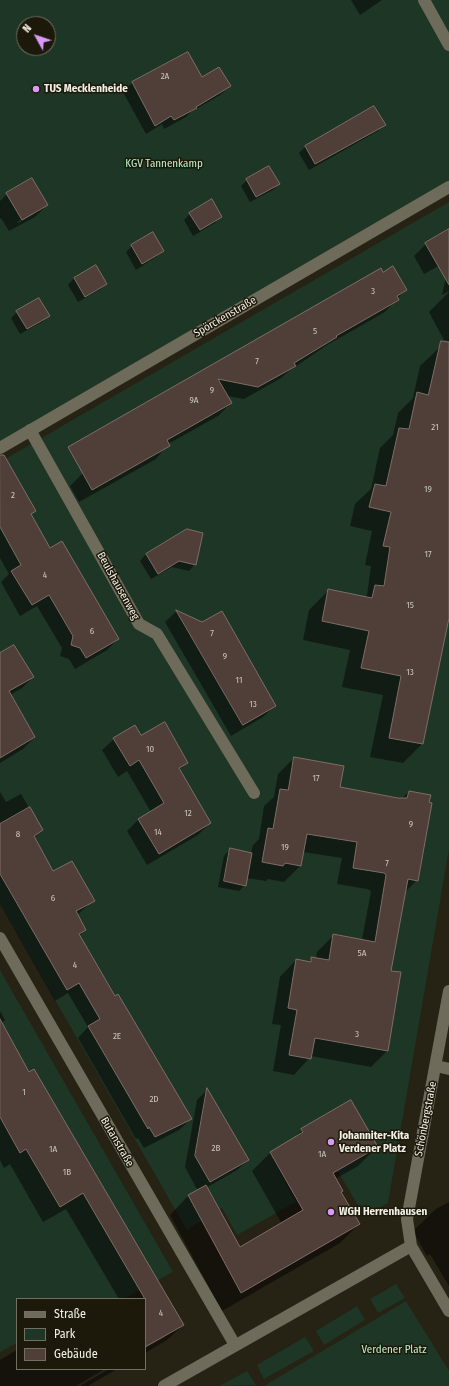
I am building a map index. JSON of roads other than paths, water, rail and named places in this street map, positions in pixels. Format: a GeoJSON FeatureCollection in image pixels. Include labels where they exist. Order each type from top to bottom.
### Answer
{"type":"FeatureCollection","features":[{"type":"Feature","properties":{"kind":"street"},"geometry":{"type":"LineString","coordinates":[[424,0],[449,45]]}},
{"type":"Feature","properties":{"kind":"street","name":"Spörckenstraße"},"geometry":{"type":"LineString","coordinates":[[0,448],[449,187]]}},
{"type":"Feature","properties":{"kind":"street","name":"Beulshausenweg"},"geometry":{"type":"LineString","coordinates":[[30,430],[139,624],[157,634],[254,792]]}},
{"type":"Feature","properties":{"kind":"street","name":"Butanstraße"},"geometry":{"type":"LineString","coordinates":[[0,938],[235,1345]]}},
{"type":"Feature","properties":{"kind":"street","name":"Schönbergstraße"},"geometry":{"type":"LineString","coordinates":[[412,1246],[407,1219],[449,991]]}},
{"type":"Feature","properties":{"kind":"street"},"geometry":{"type":"LineString","coordinates":[[436,1066],[449,1069]]}},
{"type":"Feature","properties":{"kind":"street"},"geometry":{"type":"LineString","coordinates":[[164,1386],[412,1246],[449,1311]]}},
{"type":"Feature","properties":{"kind":"place","name":"TUS Mecklenheide"},"geometry":{"type":"Point","coordinates":[36,89]}},
{"type":"Feature","properties":{"kind":"place","name":"Johanniter-Kita Verdener Platz"},"geometry":{"type":"Point","coordinates":[331,1142]}},
{"type":"Feature","properties":{"kind":"place","name":"WGH Herrenhausen"},"geometry":{"type":"Point","coordinates":[331,1212]}},
{"type":"Feature","properties":{"kind":"park label","name":"KGV Tannenkamp"},"geometry":{"type":"Point","coordinates":[164,164]}},
{"type":"Feature","properties":{"kind":"park label","name":"Verdener Platz"},"geometry":{"type":"Point","coordinates":[394,1350]}}]}
